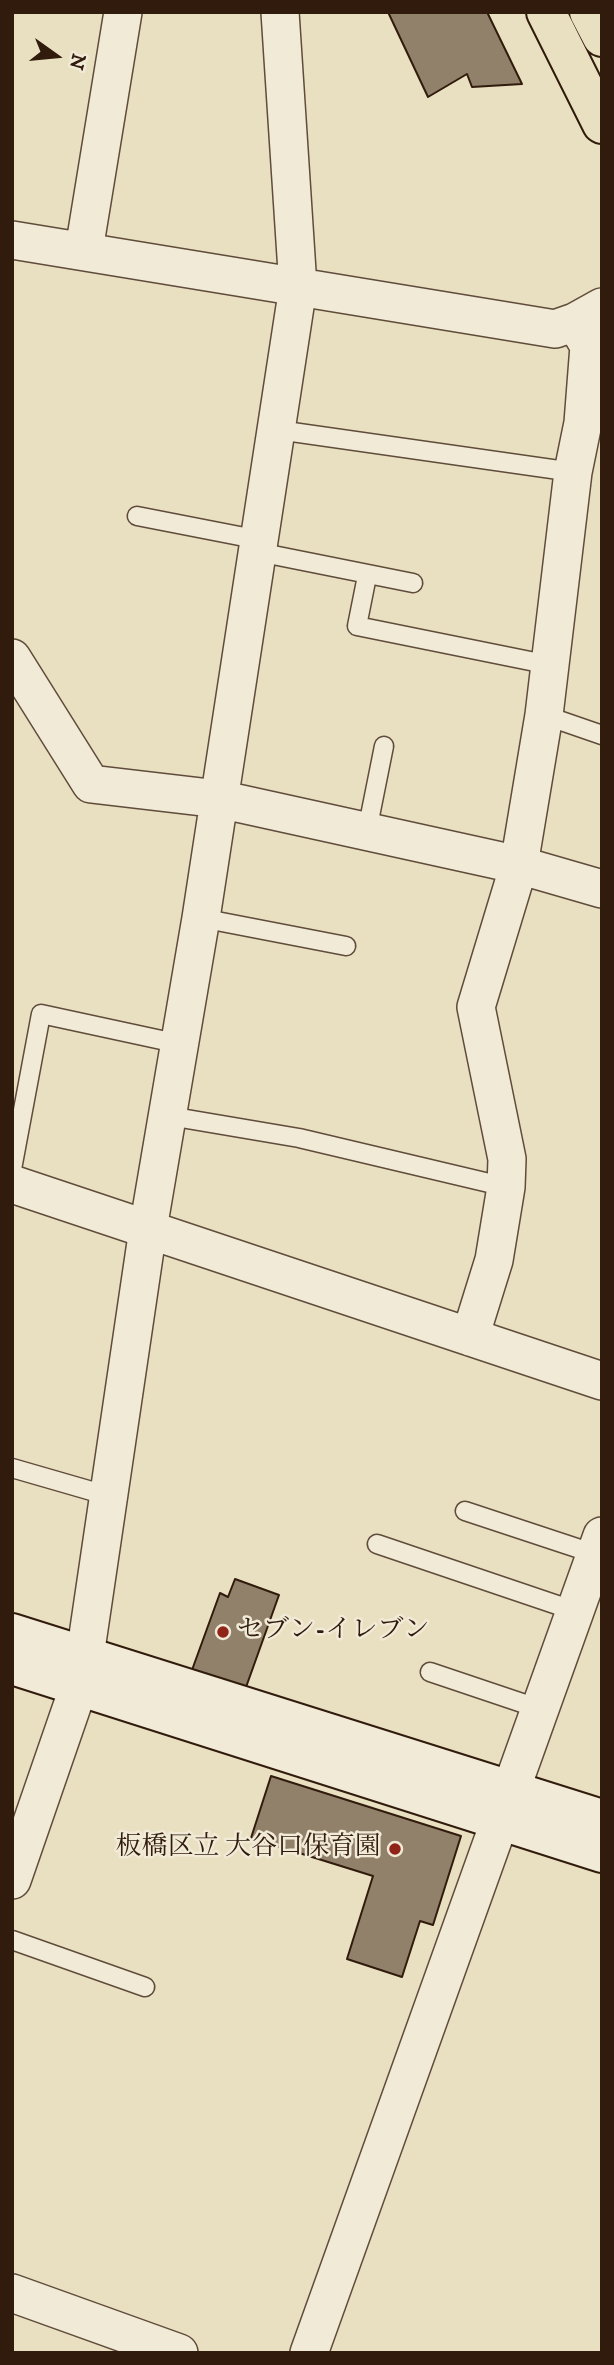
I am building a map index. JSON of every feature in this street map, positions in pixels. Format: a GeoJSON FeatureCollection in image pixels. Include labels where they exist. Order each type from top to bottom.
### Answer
{"type":"FeatureCollection","features":[{"type":"Feature","properties":{"kind":"main road"},"geometry":{"type":"LineString","coordinates":[[545,12],[602,124]]}},
{"type":"Feature","properties":{"kind":"main road"},"geometry":{"type":"LineString","coordinates":[[589,12],[602,37]]}},
{"type":"Feature","properties":{"kind":"street"},"geometry":{"type":"LineString","coordinates":[[84,250],[122,12]]}},
{"type":"Feature","properties":{"kind":"street"},"geometry":{"type":"LineString","coordinates":[[12,1880],[82,1671],[148,1229],[169,1116],[278,430],[298,287],[280,12]]}},
{"type":"Feature","properties":{"kind":"street"},"geometry":{"type":"LineString","coordinates":[[12,240],[555,329],[588,315],[589,346],[583,423],[573,472],[544,715],[519,865],[476,1007],[508,1159],[494,1260],[470,1337]]}},
{"type":"Feature","properties":{"kind":"street"},"geometry":{"type":"LineString","coordinates":[[12,658],[91,784],[219,799],[519,865],[602,889]]}},
{"type":"Feature","properties":{"kind":"street"},"geometry":{"type":"LineString","coordinates":[[12,1184],[602,1381]]}},
{"type":"Feature","properties":{"kind":"street"},"geometry":{"type":"LineString","coordinates":[[309,2353],[598,1545]]}},
{"type":"Feature","properties":{"kind":"street"},"geometry":{"type":"LineString","coordinates":[[12,1633],[82,1671],[505,1805],[602,1853]]}},
{"type":"Feature","properties":{"kind":"street"},"geometry":{"type":"LineString","coordinates":[[12,1665],[82,1671]]}},
{"type":"Feature","properties":{"kind":"street"},"geometry":{"type":"LineString","coordinates":[[505,1805],[602,1819]]}},
{"type":"Feature","properties":{"kind":"street"},"geometry":{"type":"LineString","coordinates":[[12,2293],[179,2353]]}},
{"type":"Feature","properties":{"kind":"lane"},"geometry":{"type":"LineString","coordinates":[[278,430],[573,472]]}},
{"type":"Feature","properties":{"kind":"lane"},"geometry":{"type":"LineString","coordinates":[[137,516],[367,576],[413,583]]}},
{"type":"Feature","properties":{"kind":"lane"},"geometry":{"type":"LineString","coordinates":[[367,576],[358,626],[550,664]]}},
{"type":"Feature","properties":{"kind":"lane"},"geometry":{"type":"LineString","coordinates":[[544,715],[602,735]]}},
{"type":"Feature","properties":{"kind":"lane"},"geometry":{"type":"LineString","coordinates":[[367,831],[384,746]]}},
{"type":"Feature","properties":{"kind":"lane"},"geometry":{"type":"LineString","coordinates":[[201,918],[346,946]]}},
{"type":"Feature","properties":{"kind":"lane"},"geometry":{"type":"LineString","coordinates":[[12,1169],[41,1014],[180,1044]]}},
{"type":"Feature","properties":{"kind":"lane"},"geometry":{"type":"LineString","coordinates":[[169,1116],[299,1138],[506,1187]]}},
{"type":"Feature","properties":{"kind":"lane"},"geometry":{"type":"LineString","coordinates":[[12,1468],[109,1496]]}},
{"type":"Feature","properties":{"kind":"lane"},"geometry":{"type":"LineString","coordinates":[[465,1511],[598,1545]]}},
{"type":"Feature","properties":{"kind":"lane"},"geometry":{"type":"LineString","coordinates":[[377,1544],[575,1611]]}},
{"type":"Feature","properties":{"kind":"lane"},"geometry":{"type":"LineString","coordinates":[[430,1672],[540,1709]]}},
{"type":"Feature","properties":{"kind":"lane"},"geometry":{"type":"LineString","coordinates":[[12,1940],[145,1987]]}},
{"type":"Feature","properties":{"kind":"building"},"geometry":{"type":"Polygon","coordinates":[[[388,12],[487,12],[522,84],[472,87],[467,74],[428,97],[388,12]]]}},
{"type":"Feature","properties":{"kind":"building"},"geometry":{"type":"Polygon","coordinates":[[[235,1579],[279,1595],[245,1690],[192,1670],[220,1593],[228,1597],[235,1579]]]}},
{"type":"Feature","properties":{"kind":"building"},"geometry":{"type":"Polygon","coordinates":[[[271,1776],[461,1836],[433,1925],[420,1921],[402,1977],[347,1959],[373,1876],[251,1838],[271,1776]]]}},
{"type":"Feature","properties":{"kind":"place","name":"セブン-イレブン"},"geometry":{"type":"Point","coordinates":[223,1632]}},
{"type":"Feature","properties":{"kind":"place","name":"板橋区立 大谷口保育園"},"geometry":{"type":"Point","coordinates":[395,1849]}}]}
